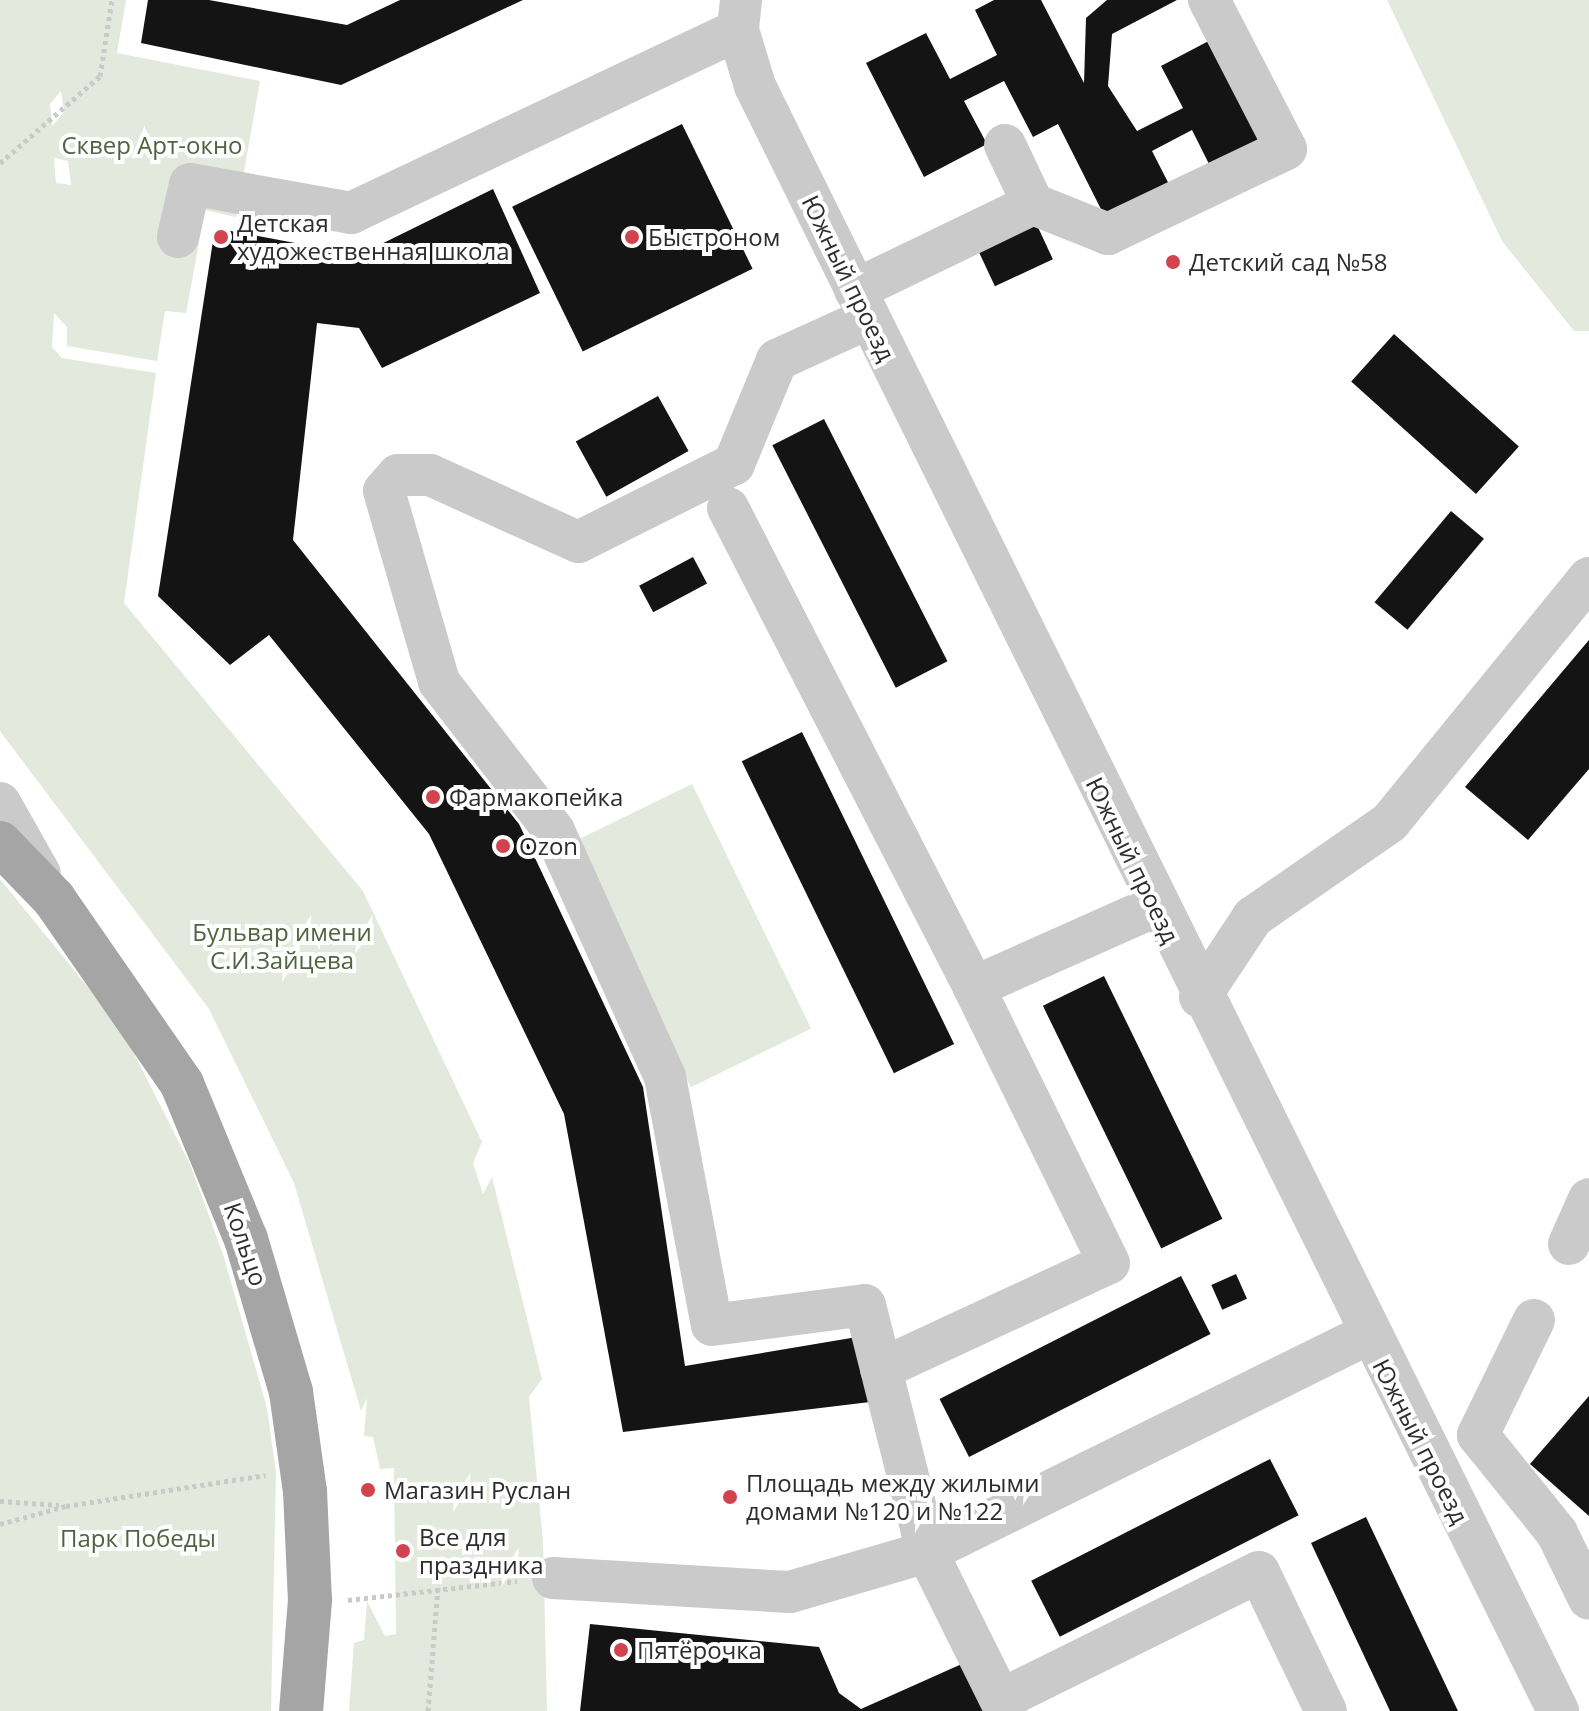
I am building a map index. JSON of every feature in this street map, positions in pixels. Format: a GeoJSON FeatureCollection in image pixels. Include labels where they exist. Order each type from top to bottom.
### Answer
{"type":"FeatureCollection","features":[{"type":"Feature","properties":{"kind":"main road","name":"Кольцо"},"geometry":{"type":"LineString","coordinates":[[0,843],[54,899],[182,1084],[246,1239],[291,1392],[305,1491],[310,1600],[301,1711]]}},
{"type":"Feature","properties":{"kind":"street"},"geometry":{"type":"LineString","coordinates":[[1005,145],[1033,204],[1108,234],[1286,149],[1209,0]]}},
{"type":"Feature","properties":{"kind":"street"},"geometry":{"type":"LineString","coordinates":[[178,237],[190,184],[351,213],[740,15]]}},
{"type":"Feature","properties":{"kind":"street","name":"Южный проезд"},"geometry":{"type":"LineString","coordinates":[[740,15],[755,86],[1367,1335],[1558,1711]]}},
{"type":"Feature","properties":{"kind":"street"},"geometry":{"type":"LineString","coordinates":[[1033,204],[862,304],[777,360],[734,464],[578,542],[430,475],[398,475],[384,491],[439,682],[554,831],[665,1077],[712,1325],[865,1305],[927,1552],[1005,1705],[1259,1572],[1326,1711]]}},
{"type":"Feature","properties":{"kind":"street"},"geometry":{"type":"LineString","coordinates":[[728,508],[974,987],[1109,1263],[881,1369]]}},
{"type":"Feature","properties":{"kind":"street"},"geometry":{"type":"LineString","coordinates":[[1200,997],[1253,917],[1390,822],[1589,578]]}},
{"type":"Feature","properties":{"kind":"street"},"geometry":{"type":"LineString","coordinates":[[0,803],[54,899]]}},
{"type":"Feature","properties":{"kind":"street"},"geometry":{"type":"LineString","coordinates":[[974,987],[1156,906]]}},
{"type":"Feature","properties":{"kind":"street"},"geometry":{"type":"LineString","coordinates":[[1569,1244],[1589,1199]]}},
{"type":"Feature","properties":{"kind":"street"},"geometry":{"type":"LineString","coordinates":[[1534,1320],[1478,1435],[1557,1533],[1589,1561]]}},
{"type":"Feature","properties":{"kind":"street"},"geometry":{"type":"LineString","coordinates":[[553,1578],[790,1592],[927,1552],[1367,1335]]}},
{"type":"Feature","properties":{"kind":"street"},"geometry":{"type":"LineString","coordinates":[[1557,1533],[1589,1599]]}},
{"type":"Feature","properties":{"kind":"path"},"geometry":{"type":"LineString","coordinates":[[0,163],[100,76],[112,0]]}},
{"type":"Feature","properties":{"kind":"path"},"geometry":{"type":"LineString","coordinates":[[0,1524],[66,1506],[276,1473]]}},
{"type":"Feature","properties":{"kind":"path"},"geometry":{"type":"LineString","coordinates":[[0,1501],[66,1506]]}},
{"type":"Feature","properties":{"kind":"path"},"geometry":{"type":"LineString","coordinates":[[347,1600],[438,1587],[553,1578]]}},
{"type":"Feature","properties":{"kind":"path"},"geometry":{"type":"LineString","coordinates":[[428,1711],[438,1587]]}},
{"type":"Feature","properties":{"kind":"green space","name":"Бульвар имени С.И.Зайцева"},"geometry":{"type":"Polygon","coordinates":[[[0,0],[126,0],[117,53],[260,81],[236,217],[205,210],[186,313],[165,311],[157,361],[67,346],[67,327],[54,313],[52,347],[62,358],[156,373],[124,603],[363,891],[482,1142],[473,1163],[483,1194],[492,1177],[542,1379],[529,1397],[543,1542],[547,1711],[349,1711],[354,1643],[364,1640],[367,1601],[385,1636],[396,1634],[394,1468],[380,1469],[373,1437],[364,1436],[367,1398],[361,1411],[294,1183],[209,1009],[0,731],[0,0]],[[61,91],[50,104],[52,126],[64,112],[61,91]],[[54,158],[56,183],[71,185],[68,161],[54,158]]]}},
{"type":"Feature","properties":{"kind":"green space"},"geometry":{"type":"Polygon","coordinates":[[[1387,0],[1589,0],[1589,331],[1574,331],[1502,241],[1387,0]]]}},
{"type":"Feature","properties":{"kind":"green space"},"geometry":{"type":"Polygon","coordinates":[[[692,784],[811,1028],[691,1087],[572,843],[692,784]]]}},
{"type":"Feature","properties":{"kind":"green space","name":"Парк Победы"},"geometry":{"type":"Polygon","coordinates":[[[0,879],[121,1028],[190,1164],[223,1254],[267,1408],[276,1473],[271,1711],[0,1711],[0,879]]]}},
{"type":"Feature","properties":{"kind":"building"},"geometry":{"type":"Polygon","coordinates":[[[148,0],[209,0],[347,25],[400,0],[523,0],[341,85],[141,43],[148,0]]]}},
{"type":"Feature","properties":{"kind":"building"},"geometry":{"type":"Polygon","coordinates":[[[994,0],[1041,0],[1084,83],[1086,18],[1107,0],[1177,0],[1112,34],[1108,86],[1137,131],[1183,108],[1161,66],[1222,34],[1276,140],[1213,172],[1192,130],[1152,151],[1174,194],[1110,227],[1058,124],[1033,137],[1004,81],[964,101],[987,144],[924,177],[866,63],[926,33],[950,79],[997,55],[975,10],[994,0]]]}},
{"type":"Feature","properties":{"kind":"building","name":"Быстроном"},"geometry":{"type":"Polygon","coordinates":[[[682,124],[753,269],[583,352],[512,207],[682,124]]]}},
{"type":"Feature","properties":{"kind":"building"},"geometry":{"type":"Polygon","coordinates":[[[493,189],[540,293],[382,368],[359,328],[317,323],[293,540],[519,824],[643,1087],[685,1366],[857,1337],[870,1402],[623,1432],[564,1114],[429,834],[269,635],[230,665],[158,596],[215,228],[359,255],[493,189]]]}},
{"type":"Feature","properties":{"kind":"building"},"geometry":{"type":"Polygon","coordinates":[[[1036,223],[1053,259],[995,286],[978,250],[1036,223]]]}},
{"type":"Feature","properties":{"kind":"building"},"geometry":{"type":"Polygon","coordinates":[[[1394,334],[1519,446],[1476,494],[1351,382],[1394,334]]]}},
{"type":"Feature","properties":{"kind":"building"},"geometry":{"type":"Polygon","coordinates":[[[658,396],[689,451],[606,497],[576,442],[658,396]]]}},
{"type":"Feature","properties":{"kind":"building"},"geometry":{"type":"Polygon","coordinates":[[[824,419],[947,661],[896,688],[772,445],[824,419]]]}},
{"type":"Feature","properties":{"kind":"building"},"geometry":{"type":"Polygon","coordinates":[[[1451,511],[1484,539],[1407,630],[1375,602],[1451,511]]]}},
{"type":"Feature","properties":{"kind":"building"},"geometry":{"type":"Polygon","coordinates":[[[693,557],[707,583],[653,612],[639,586],[693,557]]]}},
{"type":"Feature","properties":{"kind":"building"},"geometry":{"type":"Polygon","coordinates":[[[1589,640],[1589,769],[1528,840],[1465,787],[1589,640]]]}},
{"type":"Feature","properties":{"kind":"building"},"geometry":{"type":"Polygon","coordinates":[[[802,732],[954,1044],[894,1073],[742,761],[802,732]]]}},
{"type":"Feature","properties":{"kind":"building"},"geometry":{"type":"Polygon","coordinates":[[[1104,976],[1222,1219],[1161,1248],[1043,1006],[1104,976]]]}},
{"type":"Feature","properties":{"kind":"building"},"geometry":{"type":"Polygon","coordinates":[[[1236,1274],[1247,1299],[1222,1310],[1211,1285],[1236,1274]]]}},
{"type":"Feature","properties":{"kind":"building"},"geometry":{"type":"Polygon","coordinates":[[[1181,1276],[1211,1334],[969,1457],[940,1399],[1181,1276]]]}},
{"type":"Feature","properties":{"kind":"building"},"geometry":{"type":"Polygon","coordinates":[[[1589,1396],[1589,1516],[1530,1464],[1589,1396]]]}},
{"type":"Feature","properties":{"kind":"building"},"geometry":{"type":"Polygon","coordinates":[[[1270,1459],[1299,1515],[1060,1637],[1031,1581],[1270,1459]]]}},
{"type":"Feature","properties":{"kind":"building"},"geometry":{"type":"Polygon","coordinates":[[[1366,1517],[1458,1711],[1390,1711],[1311,1543],[1366,1517]]]}},
{"type":"Feature","properties":{"kind":"building"},"geometry":{"type":"Polygon","coordinates":[[[590,1624],[819,1647],[839,1693],[861,1709],[964,1663],[993,1711],[580,1711],[590,1624]]]}},
{"type":"Feature","properties":{"kind":"place","name":"Детская художественная школа"},"geometry":{"type":"Point","coordinates":[221,237]}},
{"type":"Feature","properties":{"kind":"place","name":"Быстроном"},"geometry":{"type":"Point","coordinates":[632,237]}},
{"type":"Feature","properties":{"kind":"place","name":"Детский сад №58"},"geometry":{"type":"Point","coordinates":[1173,262]}},
{"type":"Feature","properties":{"kind":"place","name":"Фармакопейка"},"geometry":{"type":"Point","coordinates":[433,797]}},
{"type":"Feature","properties":{"kind":"place","name":"Ozon"},"geometry":{"type":"Point","coordinates":[503,846]}},
{"type":"Feature","properties":{"kind":"place","name":"Магазин Руслан"},"geometry":{"type":"Point","coordinates":[368,1490]}},
{"type":"Feature","properties":{"kind":"place","name":"Площадь между жилыми домами №120 и №122"},"geometry":{"type":"Point","coordinates":[730,1497]}},
{"type":"Feature","properties":{"kind":"place","name":"Все для праздника"},"geometry":{"type":"Point","coordinates":[403,1551]}},
{"type":"Feature","properties":{"kind":"place","name":"Пятёрочка"},"geometry":{"type":"Point","coordinates":[621,1650]}},
{"type":"Feature","properties":{"kind":"park label","name":"Сквер Арт-окно"},"geometry":{"type":"Point","coordinates":[152,145]}}]}
